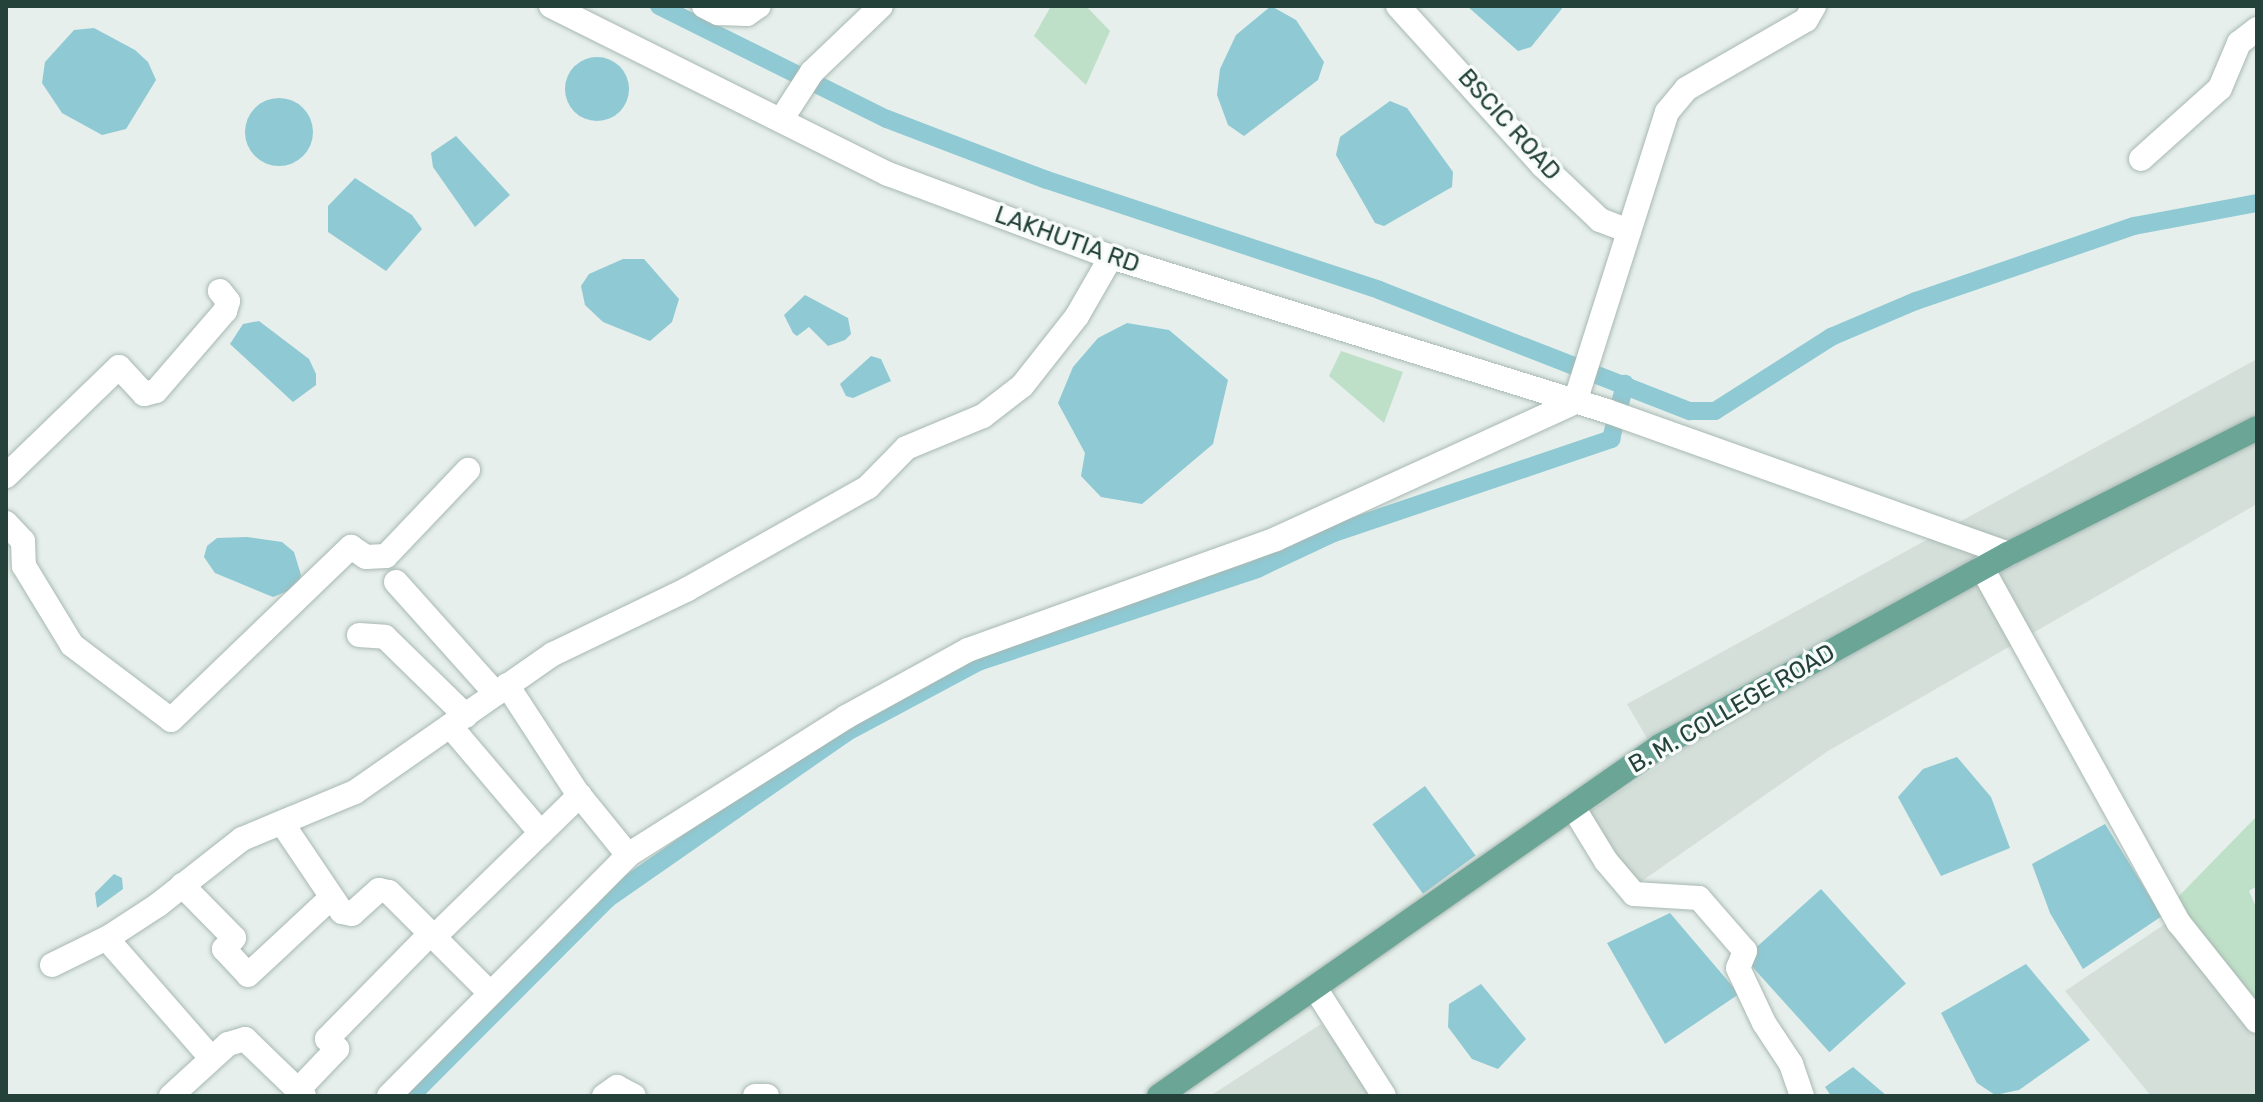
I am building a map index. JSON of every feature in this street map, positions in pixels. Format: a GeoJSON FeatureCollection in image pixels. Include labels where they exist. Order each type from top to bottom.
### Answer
{"type":"FeatureCollection","features":[{"type":"Feature","properties":{"kind":"main road","name":"B. M. COLLEGE ROAD"},"geometry":{"type":"LineString","coordinates":[[1159,1096],[1660,746],[2008,554],[2257,428]]}},
{"type":"Feature","properties":{"kind":"street"},"geometry":{"type":"LineString","coordinates":[[704,6],[718,13],[747,14],[759,6]]}},
{"type":"Feature","properties":{"kind":"street","name":"BSCIC ROAD"},"geometry":{"type":"LineString","coordinates":[[1398,6],[1542,165],[1600,220],[1629,231]]}},
{"type":"Feature","properties":{"kind":"street","name":"LAKHUTIA RD"},"geometry":{"type":"LineString","coordinates":[[562,8],[888,174],[1111,257],[1577,395],[1632,421],[2008,554]]}},
{"type":"Feature","properties":{"kind":"street"},"geometry":{"type":"LineString","coordinates":[[781,120],[812,72],[891,9]]}},
{"type":"Feature","properties":{"kind":"street"},"geometry":{"type":"LineString","coordinates":[[389,1096],[628,855],[761,768],[968,650],[1276,539],[1577,395],[1667,112],[1686,89],[1805,11]]}},
{"type":"Feature","properties":{"kind":"street"},"geometry":{"type":"LineString","coordinates":[[2141,159],[2220,88],[2239,43],[2257,29]]}},
{"type":"Feature","properties":{"kind":"street"},"geometry":{"type":"LineString","coordinates":[[52,965],[107,939],[225,850],[355,792],[553,654],[686,590],[868,487],[906,448],[983,416],[1022,386],[1077,316],[1111,257]]}},
{"type":"Feature","properties":{"kind":"street"},"geometry":{"type":"LineString","coordinates":[[6,476],[119,367],[144,394],[156,391],[225,311],[228,301],[220,291]]}},
{"type":"Feature","properties":{"kind":"street"},"geometry":{"type":"LineString","coordinates":[[6,523],[23,541],[24,566],[72,645],[171,720],[230,658],[351,547],[366,557],[386,556],[468,470]]}},
{"type":"Feature","properties":{"kind":"street"},"geometry":{"type":"LineString","coordinates":[[1982,568],[2179,923],[2256,1018]]}},
{"type":"Feature","properties":{"kind":"street"},"geometry":{"type":"LineString","coordinates":[[396,582],[502,689],[628,855]]}},
{"type":"Feature","properties":{"kind":"street"},"geometry":{"type":"LineString","coordinates":[[359,635],[385,637],[458,722],[541,833]]}},
{"type":"Feature","properties":{"kind":"street"},"geometry":{"type":"LineString","coordinates":[[171,1096],[228,1044],[248,1040],[301,1093],[337,1049],[327,1039],[580,795]]}},
{"type":"Feature","properties":{"kind":"street"},"geometry":{"type":"LineString","coordinates":[[1573,807],[1606,861],[1634,894],[1699,898],[1745,951],[1738,968],[1791,1064],[1802,1096]]}},
{"type":"Feature","properties":{"kind":"street"},"geometry":{"type":"LineString","coordinates":[[282,823],[342,912],[352,914],[379,890],[389,892],[490,993]]}},
{"type":"Feature","properties":{"kind":"street"},"geometry":{"type":"LineString","coordinates":[[182,885],[234,938],[224,949],[248,975],[331,898]]}},
{"type":"Feature","properties":{"kind":"street"},"geometry":{"type":"LineString","coordinates":[[107,939],[211,1058]]}},
{"type":"Feature","properties":{"kind":"street"},"geometry":{"type":"LineString","coordinates":[[1315,988],[1384,1096]]}},
{"type":"Feature","properties":{"kind":"street"},"geometry":{"type":"LineString","coordinates":[[604,1096],[617,1087],[634,1096]]}},
{"type":"Feature","properties":{"kind":"street"},"geometry":{"type":"LineString","coordinates":[[755,1096],[767,1096]]}},
{"type":"Feature","properties":{"kind":"shaded area"},"geometry":{"type":"Polygon","coordinates":[[[2257,359],[2257,504],[1828,751],[1639,883],[1584,815],[1662,764],[1627,704],[2257,359]]]}},
{"type":"Feature","properties":{"kind":"shaded area"},"geometry":{"type":"Polygon","coordinates":[[[2168,922],[2257,1038],[2257,1096],[2151,1096],[2065,991],[2168,922]]]}},
{"type":"Feature","properties":{"kind":"shaded area"},"geometry":{"type":"Polygon","coordinates":[[[1321,1024],[1377,1096],[1210,1096],[1321,1024]]]}},
{"type":"Feature","properties":{"kind":"green space"},"geometry":{"type":"Polygon","coordinates":[[[1051,6],[1086,6],[1110,31],[1086,85],[1034,36],[1051,6]]]}},
{"type":"Feature","properties":{"kind":"green space"},"geometry":{"type":"Polygon","coordinates":[[[1341,351],[1403,372],[1384,423],[1329,376],[1341,351]]]}},
{"type":"Feature","properties":{"kind":"green space"},"geometry":{"type":"Polygon","coordinates":[[[2257,816],[2257,886],[2249,891],[2257,909],[2257,1003],[2175,900],[2257,816]]]}},
{"type":"Feature","properties":{"kind":"water"},"geometry":{"type":"Polygon","coordinates":[[[1271,6],[1296,20],[1324,62],[1318,80],[1244,136],[1228,125],[1217,95],[1220,69],[1236,35],[1271,6]]]}},
{"type":"Feature","properties":{"kind":"water"},"geometry":{"type":"Polygon","coordinates":[[[1467,6],[1564,6],[1531,47],[1518,51],[1467,6]]]}},
{"type":"Feature","properties":{"kind":"water"},"geometry":{"type":"Polygon","coordinates":[[[94,28],[135,50],[148,62],[156,80],[126,129],[102,135],[62,113],[42,83],[45,62],[74,30],[94,28]]]}},
{"type":"Feature","properties":{"kind":"water"},"geometry":{"type":"Polygon","coordinates":[[[591,57],[603,57],[620,66],[627,77],[627,101],[620,112],[603,121],[591,121],[579,116],[570,107],[565,95],[565,83],[570,71],[579,62],[591,57]]]}},
{"type":"Feature","properties":{"kind":"water"},"geometry":{"type":"Polygon","coordinates":[[[279,98],[303,108],[313,132],[303,156],[279,166],[255,156],[245,132],[255,108],[279,98]]]}},
{"type":"Feature","properties":{"kind":"water"},"geometry":{"type":"Polygon","coordinates":[[[1390,101],[1407,108],[1453,172],[1452,187],[1384,226],[1375,223],[1336,155],[1340,137],[1390,101]]]}},
{"type":"Feature","properties":{"kind":"water"},"geometry":{"type":"Polygon","coordinates":[[[456,136],[510,195],[475,227],[433,167],[431,153],[456,136]]]}},
{"type":"Feature","properties":{"kind":"water"},"geometry":{"type":"Polygon","coordinates":[[[355,178],[412,215],[422,229],[386,271],[328,232],[328,206],[355,178]]]}},
{"type":"Feature","properties":{"kind":"water"},"geometry":{"type":"Polygon","coordinates":[[[623,259],[644,259],[679,299],[672,322],[650,341],[603,322],[585,305],[581,286],[589,274],[623,259]]]}},
{"type":"Feature","properties":{"kind":"water"},"geometry":{"type":"Polygon","coordinates":[[[805,295],[848,318],[851,334],[845,340],[828,346],[809,327],[797,336],[793,333],[784,315],[805,295]]]}},
{"type":"Feature","properties":{"kind":"water"},"geometry":{"type":"Polygon","coordinates":[[[259,321],[309,359],[316,374],[316,385],[293,402],[230,344],[243,324],[259,321]]]}},
{"type":"Feature","properties":{"kind":"water"},"geometry":{"type":"Polygon","coordinates":[[[1127,323],[1169,330],[1228,380],[1213,444],[1142,504],[1101,497],[1081,476],[1085,453],[1058,403],[1073,367],[1098,338],[1127,323]]]}},
{"type":"Feature","properties":{"kind":"water"},"geometry":{"type":"Polygon","coordinates":[[[871,356],[881,359],[891,381],[853,398],[846,396],[840,384],[871,356]]]}},
{"type":"Feature","properties":{"kind":"water"},"geometry":{"type":"Polygon","coordinates":[[[247,537],[282,542],[294,552],[301,575],[298,587],[273,597],[215,573],[204,557],[207,546],[217,538],[247,537]]]}},
{"type":"Feature","properties":{"kind":"water"},"geometry":{"type":"Polygon","coordinates":[[[1957,757],[1991,797],[2010,848],[1941,876],[1898,797],[1923,769],[1957,757]]]}},
{"type":"Feature","properties":{"kind":"water"},"geometry":{"type":"Polygon","coordinates":[[[1425,786],[1476,856],[1423,894],[1372,824],[1425,786]]]}},
{"type":"Feature","properties":{"kind":"water"},"geometry":{"type":"Polygon","coordinates":[[[2105,824],[2162,916],[2083,969],[2050,913],[2032,864],[2105,824]]]}},
{"type":"Feature","properties":{"kind":"water"},"geometry":{"type":"Polygon","coordinates":[[[114,874],[122,878],[123,889],[97,908],[95,893],[114,874]]]}},
{"type":"Feature","properties":{"kind":"water"},"geometry":{"type":"Polygon","coordinates":[[[1821,889],[1906,983],[1829,1052],[1744,958],[1821,889]]]}},
{"type":"Feature","properties":{"kind":"water"},"geometry":{"type":"Polygon","coordinates":[[[1670,913],[1739,994],[1665,1044],[1607,943],[1670,913]]]}},
{"type":"Feature","properties":{"kind":"water"},"geometry":{"type":"Polygon","coordinates":[[[2026,964],[2090,1040],[2019,1090],[1995,1095],[1977,1083],[1941,1013],[2026,964]]]}},
{"type":"Feature","properties":{"kind":"water"},"geometry":{"type":"Polygon","coordinates":[[[1481,984],[1526,1039],[1498,1069],[1472,1059],[1448,1027],[1449,1004],[1481,984]]]}},
{"type":"Feature","properties":{"kind":"water"},"geometry":{"type":"Polygon","coordinates":[[[1853,1067],[1887,1096],[1831,1096],[1825,1087],[1853,1067]]]}},
{"type":"Feature","properties":{"kind":"waterway"},"geometry":{"type":"LineString","coordinates":[[659,6],[887,119],[1047,180],[1379,290],[1690,411],[1715,411],[1831,337],[1916,301],[2134,226],[2257,203]]}},
{"type":"Feature","properties":{"kind":"waterway"},"geometry":{"type":"LineString","coordinates":[[411,1096],[607,899],[847,732],[978,662],[1257,569],[1334,533],[1611,439],[1625,384]]}}]}
